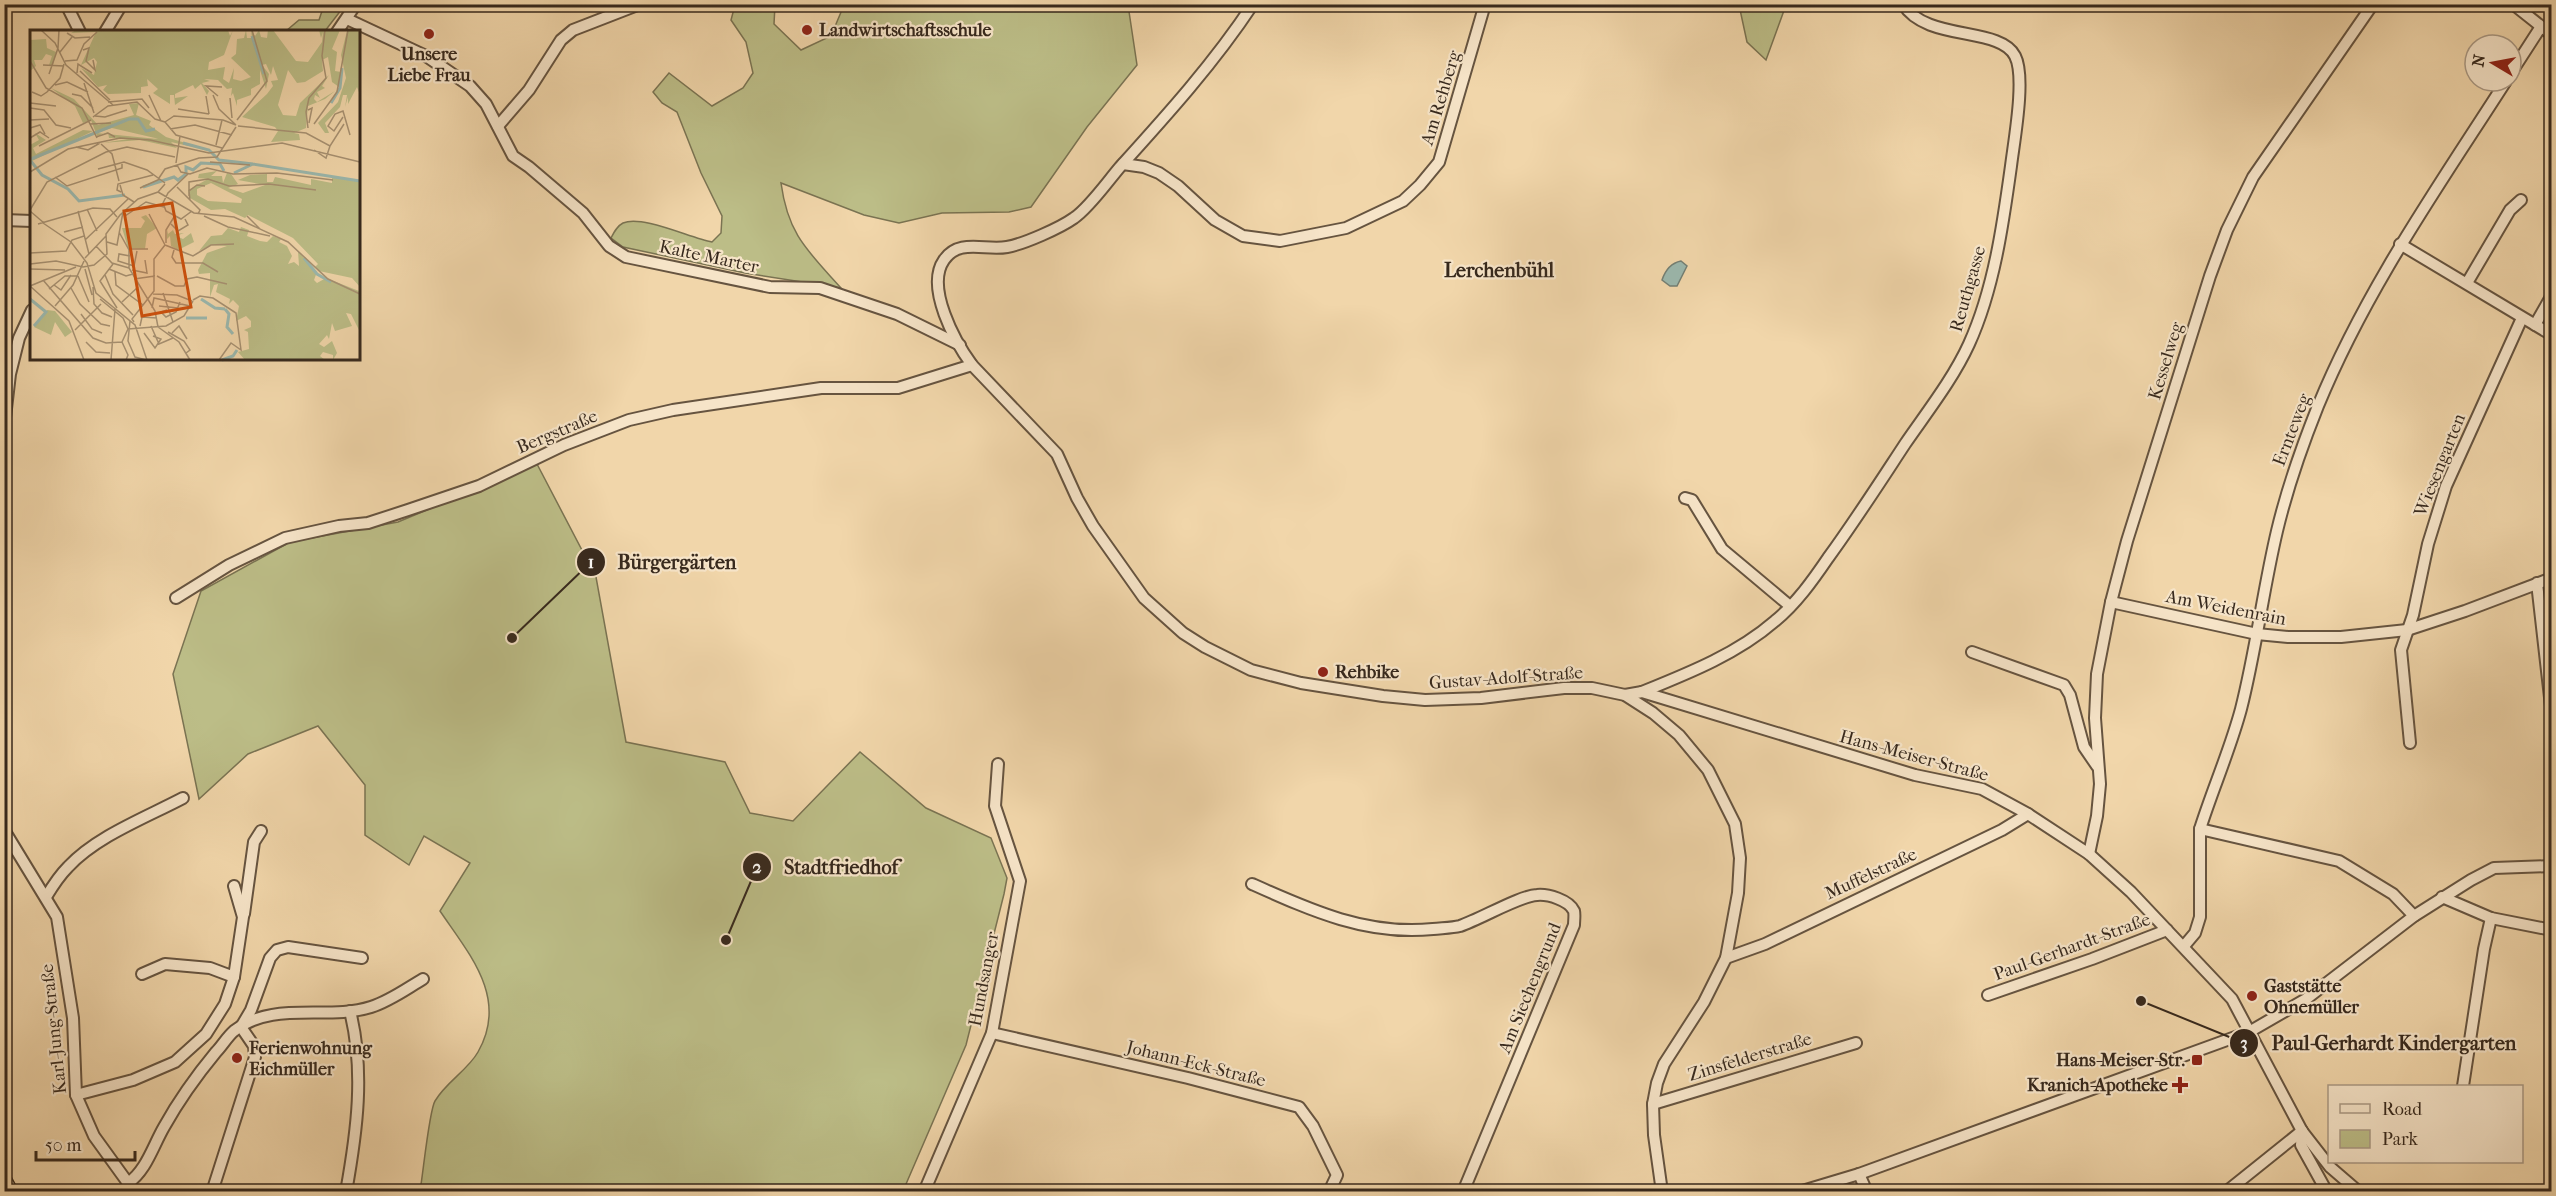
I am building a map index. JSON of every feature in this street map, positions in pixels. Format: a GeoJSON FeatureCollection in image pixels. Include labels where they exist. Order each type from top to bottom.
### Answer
{"type":"FeatureCollection","features":[{"type":"Feature","properties":{"kind":"street"},"geometry":{"type":"LineString","coordinates":[[66,4],[79,30]]}},
{"type":"Feature","properties":{"kind":"street"},"geometry":{"type":"LineString","coordinates":[[106,30],[122,4]]}},
{"type":"Feature","properties":{"kind":"street"},"geometry":{"type":"LineString","coordinates":[[339,30],[356,4]]}},
{"type":"Feature","properties":{"kind":"street"},"geometry":{"type":"LineString","coordinates":[[498,126],[529,90],[561,40],[573,30],[640,4]]}},
{"type":"Feature","properties":{"kind":"street"},"geometry":{"type":"LineString","coordinates":[[962,349],[942,307],[938,276],[942,262],[951,252],[961,247],[1008,247],[1075,218],[1183,98],[1252,4]]}},
{"type":"Feature","properties":{"kind":"street","name":"Am Rehberg"},"geometry":{"type":"LineString","coordinates":[[1123,164],[1144,167],[1159,173],[1178,186],[1215,220],[1243,236],[1280,241],[1346,228],[1403,201],[1439,162],[1485,4]]}},
{"type":"Feature","properties":{"kind":"street","name":"Reuthgasse"},"geometry":{"type":"LineString","coordinates":[[1642,692],[1742,646],[1777,620],[1811,582],[1844,536],[1965,351],[1986,294],[2001,230],[2019,91],[2015,56],[2004,46],[1983,37],[1926,24],[1909,14],[1903,4]]}},
{"type":"Feature","properties":{"kind":"street","name":"Kesselweg"},"geometry":{"type":"LineString","coordinates":[[2088,854],[2097,816],[2100,784],[2097,766],[2097,674],[2111,602],[2127,541],[2191,336],[2227,230],[2253,177],[2373,4]]}},
{"type":"Feature","properties":{"kind":"street"},"geometry":{"type":"LineString","coordinates":[[2513,4],[2540,28],[2552,35]]}},
{"type":"Feature","properties":{"kind":"street","name":"Kalte Marter"},"geometry":{"type":"LineString","coordinates":[[347,19],[426,56],[470,86],[486,104],[513,156],[583,213],[609,246],[626,257],[770,287],[820,288],[897,314],[962,349]]}},
{"type":"Feature","properties":{"kind":"street"},"geometry":{"type":"LineString","coordinates":[[2523,54],[2540,28]]}},
{"type":"Feature","properties":{"kind":"street","name":"Ernteweg"},"geometry":{"type":"LineString","coordinates":[[2184,946],[2195,933],[2200,917],[2200,829],[2212,790],[2227,756],[2241,708],[2277,531],[2292,478],[2307,437],[2348,338],[2400,244],[2498,93]]}},
{"type":"Feature","properties":{"kind":"street"},"geometry":{"type":"LineString","coordinates":[[2467,283],[2510,210],[2521,201]]}},
{"type":"Feature","properties":{"kind":"street"},"geometry":{"type":"LineString","coordinates":[[4,220],[30,221]]}},
{"type":"Feature","properties":{"kind":"street"},"geometry":{"type":"LineString","coordinates":[[2400,244],[2552,335]]}},
{"type":"Feature","properties":{"kind":"street"},"geometry":{"type":"LineString","coordinates":[[2535,325],[2552,295]]}},
{"type":"Feature","properties":{"kind":"street"},"geometry":{"type":"LineString","coordinates":[[4,426],[10,374],[19,338],[30,314]]}},
{"type":"Feature","properties":{"kind":"street","name":"Wiesengarten"},"geometry":{"type":"LineString","coordinates":[[2407,630],[2413,615],[2428,544],[2446,486],[2522,318]]}},
{"type":"Feature","properties":{"kind":"street","name":"Gustav-Adolf-Straße"},"geometry":{"type":"LineString","coordinates":[[962,349],[972,365],[1057,454],[1093,526],[1144,598],[1183,633],[1226,658],[1251,670],[1301,683],[1352,692],[1425,700],[1481,698],[1564,688],[1592,688],[1625,695]]}},
{"type":"Feature","properties":{"kind":"street","name":"Bergstraße"},"geometry":{"type":"LineString","coordinates":[[176,598],[229,565],[285,538],[339,526],[368,523],[478,486],[564,445],[629,420],[673,410],[821,388],[898,388],[972,365]]}},
{"type":"Feature","properties":{"kind":"street"},"geometry":{"type":"LineString","coordinates":[[1685,498],[1692,500],[1722,549],[1790,606]]}},
{"type":"Feature","properties":{"kind":"street","name":"Am Weidenrain"},"geometry":{"type":"LineString","coordinates":[[2111,602],[2257,634],[2288,637],[2341,637],[2407,630],[2552,578]]}},
{"type":"Feature","properties":{"kind":"street"},"geometry":{"type":"LineString","coordinates":[[2537,583],[2552,715]]}},
{"type":"Feature","properties":{"kind":"street"},"geometry":{"type":"LineString","coordinates":[[2407,630],[2401,650],[2410,743]]}},
{"type":"Feature","properties":{"kind":"street","name":"Kesselweg"},"geometry":{"type":"LineString","coordinates":[[1972,652],[2064,685],[2070,695],[2084,747],[2097,766]]}},
{"type":"Feature","properties":{"kind":"street","name":"Hans-Meiser-Straße"},"geometry":{"type":"LineString","coordinates":[[1625,695],[1642,692],[1915,775],[1982,789],[2028,814],[2088,854],[2131,892],[2232,999],[2302,1131]]}},
{"type":"Feature","properties":{"kind":"street"},"geometry":{"type":"LineString","coordinates":[[1625,695],[1653,713],[1679,735],[1708,770],[1735,824],[1740,858],[1738,893],[1726,958],[1704,1002],[1664,1064],[1653,1104],[1653,1135],[1662,1191]]}},
{"type":"Feature","properties":{"kind":"street","name":"Hundsanger"},"geometry":{"type":"LineString","coordinates":[[924,1191],[992,1033],[1020,881],[995,806],[998,764]]}},
{"type":"Feature","properties":{"kind":"street"},"geometry":{"type":"LineString","coordinates":[[46,897],[67,867],[80,856],[101,842],[183,798]]}},
{"type":"Feature","properties":{"kind":"street","name":"Muffelstraße"},"geometry":{"type":"LineString","coordinates":[[1726,958],[1765,944],[2002,830],[2028,814]]}},
{"type":"Feature","properties":{"kind":"street"},"geometry":{"type":"LineString","coordinates":[[2200,829],[2339,861],[2393,894],[2414,916]]}},
{"type":"Feature","properties":{"kind":"street","name":"Karl-Jung-Straße"},"geometry":{"type":"LineString","coordinates":[[4,830],[57,917],[73,1018],[76,1095],[94,1136],[127,1187]]}},
{"type":"Feature","properties":{"kind":"street"},"geometry":{"type":"LineString","coordinates":[[76,1095],[133,1080],[175,1062],[206,1034],[225,1004],[234,978],[254,842],[261,831]]}},
{"type":"Feature","properties":{"kind":"street"},"geometry":{"type":"LineString","coordinates":[[1799,1191],[1859,1174],[2249,1032],[2306,999],[2442,897],[2494,868],[2552,866]]}},
{"type":"Feature","properties":{"kind":"street","name":"Am Siechengrund"},"geometry":{"type":"LineString","coordinates":[[1252,884],[1318,913],[1353,924],[1393,929],[1421,930],[1459,926],[1537,895],[1552,897],[1566,903],[1574,911],[1574,925],[1463,1191]]}},
{"type":"Feature","properties":{"kind":"street"},"geometry":{"type":"LineString","coordinates":[[234,886],[243,917]]}},
{"type":"Feature","properties":{"kind":"street"},"geometry":{"type":"LineString","coordinates":[[2442,897],[2491,918],[2552,930]]}},
{"type":"Feature","properties":{"kind":"street"},"geometry":{"type":"LineString","coordinates":[[2463,1085],[2484,949],[2491,918]]}},
{"type":"Feature","properties":{"kind":"street","name":"Paul-Gerhardt-Straße"},"geometry":{"type":"LineString","coordinates":[[1988,995],[2167,930]]}},
{"type":"Feature","properties":{"kind":"street"},"geometry":{"type":"LineString","coordinates":[[242,1027],[251,1010],[270,957],[277,950],[288,947],[362,958]]}},
{"type":"Feature","properties":{"kind":"street"},"geometry":{"type":"LineString","coordinates":[[142,974],[165,964],[210,968],[234,978]]}},
{"type":"Feature","properties":{"kind":"street"},"geometry":{"type":"LineString","coordinates":[[127,1187],[139,1176],[165,1125],[198,1074],[233,1032],[254,1019],[303,1011],[350,1011],[371,1007],[394,997],[423,979]]}},
{"type":"Feature","properties":{"kind":"street"},"geometry":{"type":"LineString","coordinates":[[346,1191],[358,1108],[357,1038],[350,1011]]}},
{"type":"Feature","properties":{"kind":"street"},"geometry":{"type":"LineString","coordinates":[[212,1191],[255,1057],[254,1046],[242,1027]]}},
{"type":"Feature","properties":{"kind":"street","name":"Johann-Eck-Straße"},"geometry":{"type":"LineString","coordinates":[[992,1033],[1188,1078],[1299,1107],[1313,1126],[1337,1176],[1329,1191]]}},
{"type":"Feature","properties":{"kind":"street","name":"Zinsfelderstraße"},"geometry":{"type":"LineString","coordinates":[[1653,1104],[1856,1043]]}},
{"type":"Feature","properties":{"kind":"street"},"geometry":{"type":"LineString","coordinates":[[2226,1191],[2302,1131]]}},
{"type":"Feature","properties":{"kind":"street"},"geometry":{"type":"LineString","coordinates":[[2302,1131],[2301,1145],[2327,1191]]}},
{"type":"Feature","properties":{"kind":"street"},"geometry":{"type":"LineString","coordinates":[[2302,1131],[2330,1167],[2359,1191]]}},
{"type":"Feature","properties":{"kind":"street"},"geometry":{"type":"LineString","coordinates":[[1859,1174],[1867,1191]]}},
{"type":"Feature","properties":{"kind":"street"},"geometry":{"type":"LineString","coordinates":[[4,1181],[10,1191]]}},
{"type":"Feature","properties":{"kind":"green space"},"geometry":{"type":"Polygon","coordinates":[[[324,5],[345,5],[326,30],[287,30],[299,20],[319,20],[324,5]]]}},
{"type":"Feature","properties":{"kind":"green space"},"geometry":{"type":"Polygon","coordinates":[[[735,5],[775,5],[774,24],[801,50],[831,36],[844,5],[1128,5],[1137,65],[1087,127],[1031,207],[1009,212],[942,213],[899,223],[864,215],[781,183],[784,201],[794,229],[809,252],[841,288],[745,273],[623,247],[611,238],[621,224],[632,221],[654,224],[712,242],[721,233],[722,216],[701,173],[677,112],[662,103],[653,92],[669,73],[712,106],[743,88],[753,73],[746,42],[731,20],[735,5]]]}},
{"type":"Feature","properties":{"kind":"green space"},"geometry":{"type":"Polygon","coordinates":[[[1739,5],[1786,5],[1766,60],[1747,42],[1739,5]]]}},
{"type":"Feature","properties":{"kind":"green space"},"geometry":{"type":"Polygon","coordinates":[[[537,464],[596,577],[626,742],[725,762],[750,813],[793,821],[860,752],[926,808],[991,838],[1007,878],[1004,894],[966,1045],[903,1191],[420,1191],[428,1130],[435,1101],[478,1052],[486,1032],[489,1013],[482,977],[440,911],[470,863],[424,836],[409,865],[365,835],[365,785],[318,726],[248,754],[199,799],[173,674],[201,591],[290,542],[398,522],[537,464]]]}},
{"type":"Feature","properties":{"kind":"water"},"geometry":{"type":"Polygon","coordinates":[[[1681,261],[1687,266],[1677,286],[1670,286],[1662,280],[1663,277],[1671,266],[1681,261]]]}},
{"type":"Feature","properties":{"kind":"place","name":"Landwirtschaftsschule"},"geometry":{"type":"Point","coordinates":[807,30]}},
{"type":"Feature","properties":{"kind":"place","name":"Unsere Liebe Frau"},"geometry":{"type":"Point","coordinates":[429,34]}},
{"type":"Feature","properties":{"kind":"place","name":"Bürgergärten"},"geometry":{"type":"Point","coordinates":[512,638]}},
{"type":"Feature","properties":{"kind":"place","name":"Rehbike"},"geometry":{"type":"Point","coordinates":[1323,672]}},
{"type":"Feature","properties":{"kind":"place","name":"Stadtfriedhof"},"geometry":{"type":"Point","coordinates":[726,940]}},
{"type":"Feature","properties":{"kind":"place","name":"Gaststätte Ohnemüller"},"geometry":{"type":"Point","coordinates":[2252,996]}},
{"type":"Feature","properties":{"kind":"place","name":"Paul-Gerhardt Kindergarten"},"geometry":{"type":"Point","coordinates":[2141,1001]}},
{"type":"Feature","properties":{"kind":"place","name":"Ferienwohnung Eichmüller"},"geometry":{"type":"Point","coordinates":[237,1058]}},
{"type":"Feature","properties":{"kind":"place","name":"Hans-Meiser-Str."},"geometry":{"type":"Point","coordinates":[2197,1060]}},
{"type":"Feature","properties":{"kind":"place","name":"Kranich-Apotheke"},"geometry":{"type":"Point","coordinates":[2180,1085]}},
{"type":"Feature","properties":{"kind":"district","name":"Lerchenbühl"},"geometry":{"type":"Point","coordinates":[1499,270]}}]}
